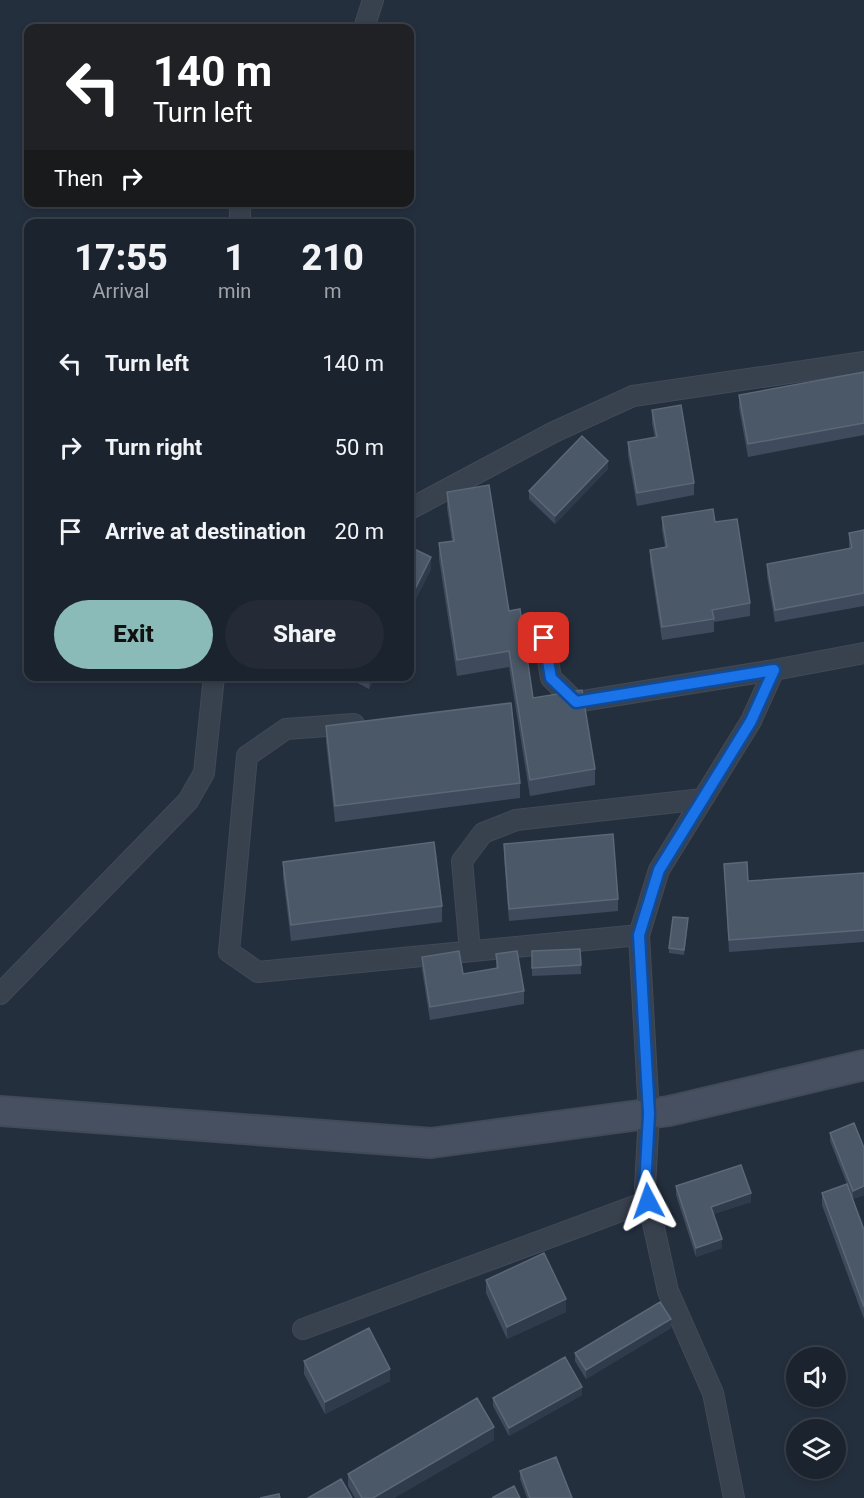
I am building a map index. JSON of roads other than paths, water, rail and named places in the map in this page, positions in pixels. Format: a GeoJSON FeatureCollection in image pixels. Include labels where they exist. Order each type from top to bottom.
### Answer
{"type":"FeatureCollection","features":[{"type":"Feature","properties":{"kind":"street"},"geometry":{"type":"LineString","coordinates":[[365,24],[373,0]]}},
{"type":"Feature","properties":{"kind":"street"},"geometry":{"type":"LineString","coordinates":[[414,507],[554,432],[633,396],[864,362]]}},
{"type":"Feature","properties":{"kind":"street"},"geometry":{"type":"LineString","coordinates":[[544,638],[551,678],[576,702],[864,653]]}},
{"type":"Feature","properties":{"kind":"street"},"geometry":{"type":"LineString","coordinates":[[734,1498],[713,1393],[668,1291],[645,1187],[649,1114],[639,935],[659,870],[751,721],[774,670]]}},
{"type":"Feature","properties":{"kind":"street"},"geometry":{"type":"LineString","coordinates":[[0,994],[188,801],[204,773],[213,681]]}},
{"type":"Feature","properties":{"kind":"street"},"geometry":{"type":"LineString","coordinates":[[378,722],[286,729],[247,756],[229,952],[258,972],[639,935]]}},
{"type":"Feature","properties":{"kind":"street"},"geometry":{"type":"LineString","coordinates":[[470,951],[462,861],[483,833],[516,820],[703,799]]}},
{"type":"Feature","properties":{"kind":"street"},"geometry":{"type":"LineString","coordinates":[[0,1111],[431,1143],[669,1111],[864,1065]]}},
{"type":"Feature","properties":{"kind":"street"},"geometry":{"type":"LineString","coordinates":[[303,1329],[648,1201]]}}]}
